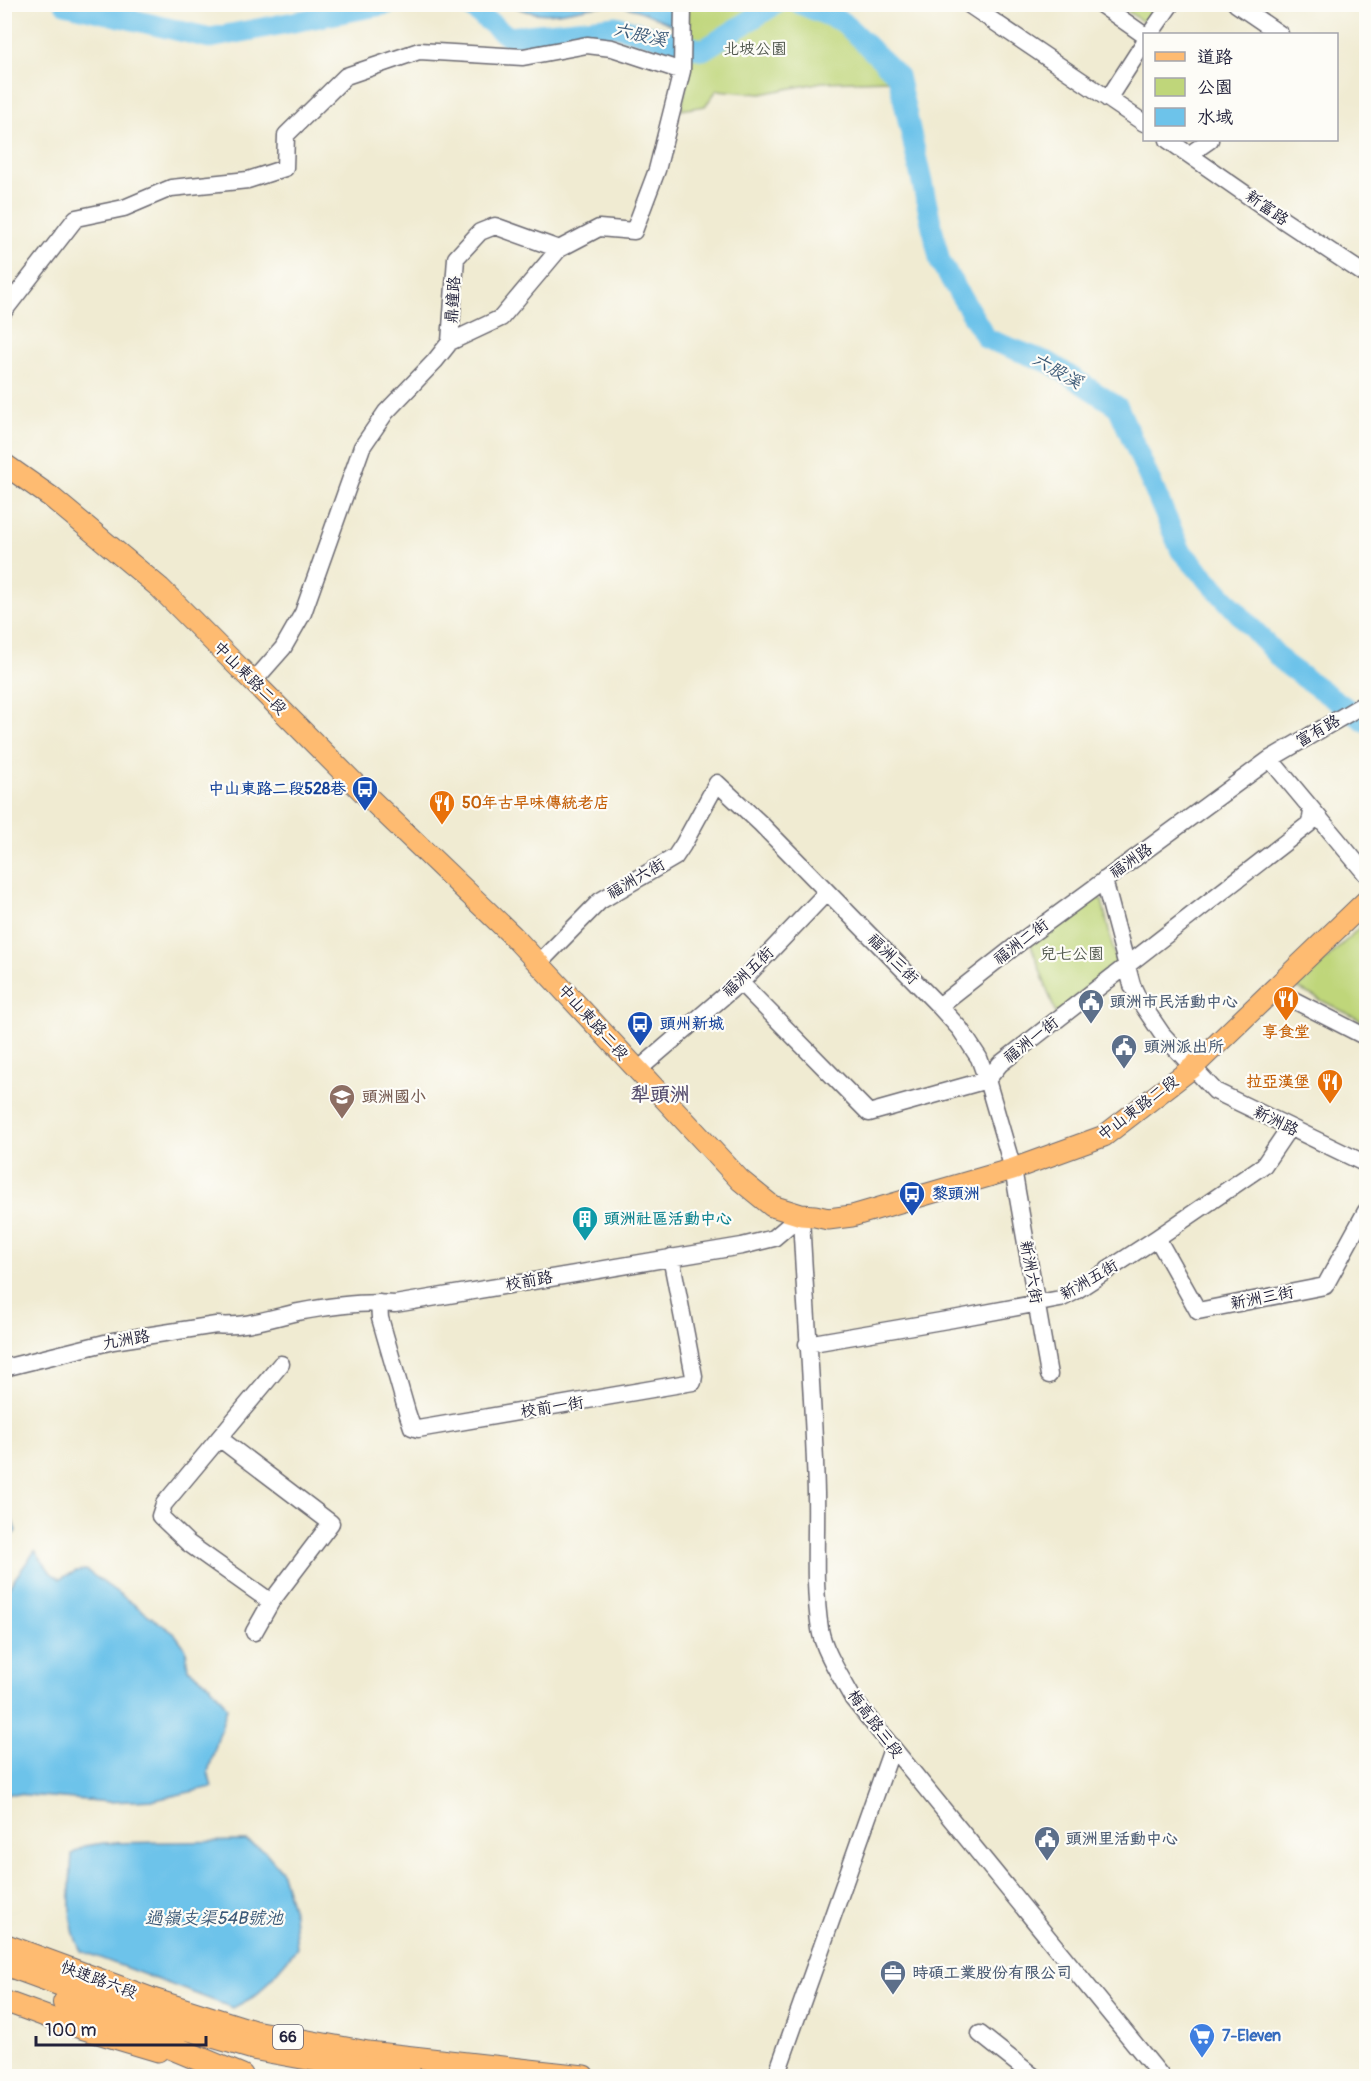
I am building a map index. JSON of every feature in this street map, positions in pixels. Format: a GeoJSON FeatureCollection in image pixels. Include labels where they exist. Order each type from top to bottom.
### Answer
{"type":"FeatureCollection","features":[{"type":"Feature","properties":{"kind":"highway","name":"66"},"geometry":{"type":"LineString","coordinates":[[4,1963],[67,1996],[152,2035],[284,2068],[332,2076]]}},
{"type":"Feature","properties":{"kind":"highway","name":"66"},"geometry":{"type":"LineString","coordinates":[[4,1981],[154,2018],[255,2048],[410,2076]]}},
{"type":"Feature","properties":{"kind":"highway"},"geometry":{"type":"LineString","coordinates":[[67,1996],[254,2031]]}},
{"type":"Feature","properties":{"kind":"highway"},"geometry":{"type":"LineString","coordinates":[[67,1996],[241,2076]]}},
{"type":"Feature","properties":{"kind":"main road","name":"中山東路二段"},"geometry":{"type":"LineString","coordinates":[[4,464],[51,497],[160,588],[365,794],[539,963],[740,1180],[772,1206],[828,1220],[852,1216],[1013,1169],[1104,1136],[1192,1068],[1366,901]]}},
{"type":"Feature","properties":{"kind":"main road","name":"快速路六段"},"geometry":{"type":"LineString","coordinates":[[4,1944],[156,2000],[254,2031],[368,2052],[584,2076]]}},
{"type":"Feature","properties":{"kind":"main road"},"geometry":{"type":"LineString","coordinates":[[4,2001],[64,2023],[241,2076]]}},
{"type":"Feature","properties":{"kind":"street"},"geometry":{"type":"LineString","coordinates":[[450,342],[501,318],[559,249],[599,228],[634,231],[657,170],[682,71],[683,4]]}},
{"type":"Feature","properties":{"kind":"street"},"geometry":{"type":"LineString","coordinates":[[968,4],[1143,122]]}},
{"type":"Feature","properties":{"kind":"street"},"geometry":{"type":"LineString","coordinates":[[1100,4],[1143,34]]}},
{"type":"Feature","properties":{"kind":"street"},"geometry":{"type":"LineString","coordinates":[[1151,33],[1171,4]]}},
{"type":"Feature","properties":{"kind":"street"},"geometry":{"type":"LineString","coordinates":[[1236,4],[1279,33]]}},
{"type":"Feature","properties":{"kind":"street"},"geometry":{"type":"LineString","coordinates":[[4,311],[76,218],[124,208],[171,188],[249,180],[285,168],[286,135],[346,76],[419,51],[524,57],[587,45],[612,48],[682,71]]}},
{"type":"Feature","properties":{"kind":"street"},"geometry":{"type":"LineString","coordinates":[[1108,99],[1143,45]]}},
{"type":"Feature","properties":{"kind":"street","name":"新富路"},"geometry":{"type":"LineString","coordinates":[[1170,141],[1277,216],[1366,274]]}},
{"type":"Feature","properties":{"kind":"street"},"geometry":{"type":"LineString","coordinates":[[1190,154],[1209,141]]}},
{"type":"Feature","properties":{"kind":"street","name":"鼎鐘路"},"geometry":{"type":"LineString","coordinates":[[253,682],[283,648],[303,613],[362,447],[386,412],[450,342],[456,258],[480,232],[495,226],[559,249]]}},
{"type":"Feature","properties":{"kind":"street","name":"富有路"},"geometry":{"type":"LineString","coordinates":[[1270,759],[1366,703]]}},
{"type":"Feature","properties":{"kind":"street"},"geometry":{"type":"LineString","coordinates":[[1270,759],[1366,874]]}},
{"type":"Feature","properties":{"kind":"street","name":"福洲路"},"geometry":{"type":"LineString","coordinates":[[1192,1068],[1148,1016],[1132,985],[1104,880],[1270,759]]}},
{"type":"Feature","properties":{"kind":"street","name":"福洲六街"},"geometry":{"type":"LineString","coordinates":[[539,963],[600,901],[675,857],[717,783]]}},
{"type":"Feature","properties":{"kind":"street","name":"福洲三街"},"geometry":{"type":"LineString","coordinates":[[717,783],[761,824],[939,1006],[967,1038],[979,1058],[987,1080],[1013,1169]]}},
{"type":"Feature","properties":{"kind":"street","name":"福洲一街"},"geometry":{"type":"LineString","coordinates":[[987,1080],[999,1064],[1309,824],[1312,811]]}},
{"type":"Feature","properties":{"kind":"street","name":"福洲二街"},"geometry":{"type":"LineString","coordinates":[[939,1006],[1104,880]]}},
{"type":"Feature","properties":{"kind":"street","name":"福洲五街"},"geometry":{"type":"LineString","coordinates":[[637,1071],[740,982],[827,892]]}},
{"type":"Feature","properties":{"kind":"street"},"geometry":{"type":"LineString","coordinates":[[740,982],[869,1113],[987,1080]]}},
{"type":"Feature","properties":{"kind":"street"},"geometry":{"type":"LineString","coordinates":[[1274,990],[1366,1037]]}},
{"type":"Feature","properties":{"kind":"street","name":"新洲路"},"geometry":{"type":"LineString","coordinates":[[1192,1068],[1215,1091],[1366,1164]]}},
{"type":"Feature","properties":{"kind":"street","name":"新洲五街"},"geometry":{"type":"LineString","coordinates":[[807,1344],[1060,1299],[1157,1238],[1264,1165],[1289,1128]]}},
{"type":"Feature","properties":{"kind":"street","name":"新洲六街"},"geometry":{"type":"LineString","coordinates":[[1013,1169],[1049,1375]]}},
{"type":"Feature","properties":{"kind":"street","name":"新洲三街"},"geometry":{"type":"LineString","coordinates":[[1157,1238],[1197,1311],[1324,1286],[1366,1212]]}},
{"type":"Feature","properties":{"kind":"street","name":"校前路"},"geometry":{"type":"LineString","coordinates":[[249,1323],[302,1312],[379,1303],[394,1304],[742,1246],[774,1238],[801,1215]]}},
{"type":"Feature","properties":{"kind":"street","name":"梅高路三段"},"geometry":{"type":"LineString","coordinates":[[801,1215],[812,1399],[820,1631],[833,1662],[853,1699],[1161,2076]]}},
{"type":"Feature","properties":{"kind":"street","name":"校前一街"},"geometry":{"type":"LineString","coordinates":[[379,1303],[380,1318],[407,1412],[412,1427],[418,1429],[693,1382],[694,1376],[671,1257]]}},
{"type":"Feature","properties":{"kind":"street","name":"九洲路"},"geometry":{"type":"LineString","coordinates":[[4,1368],[113,1341],[216,1324],[233,1327],[249,1323]]}},
{"type":"Feature","properties":{"kind":"street"},"geometry":{"type":"LineString","coordinates":[[271,1602],[188,1543],[160,1516],[164,1504],[281,1364]]}},
{"type":"Feature","properties":{"kind":"street"},"geometry":{"type":"LineString","coordinates":[[219,1438],[330,1523],[271,1602],[254,1632]]}},
{"type":"Feature","properties":{"kind":"street"},"geometry":{"type":"LineString","coordinates":[[776,2076],[892,1749]]}},
{"type":"Feature","properties":{"kind":"street"},"geometry":{"type":"LineString","coordinates":[[980,2034],[1033,2076]]}},
{"type":"Feature","properties":{"kind":"green space","name":"北坡公園"},"geometry":{"type":"Polygon","coordinates":[[[687,5],[818,5],[889,80],[822,82],[761,94],[717,90],[705,106],[681,110],[689,73],[687,5]]]}},
{"type":"Feature","properties":{"kind":"green space"},"geometry":{"type":"Polygon","coordinates":[[[1118,5],[1161,5],[1148,25],[1118,5]]]}},
{"type":"Feature","properties":{"kind":"green space","name":"兒七公園"},"geometry":{"type":"Polygon","coordinates":[[[1093,896],[1102,900],[1116,962],[1056,1014],[1030,942],[1093,896]]]}},
{"type":"Feature","properties":{"kind":"green space"},"geometry":{"type":"Polygon","coordinates":[[[1366,921],[1366,1023],[1297,988],[1366,921]]]}},
{"type":"Feature","properties":{"kind":"water"},"geometry":{"type":"Polygon","coordinates":[[[512,5],[611,5],[549,14],[537,13],[512,5]]]}},
{"type":"Feature","properties":{"kind":"water"},"geometry":{"type":"Polygon","coordinates":[[[611,5],[674,5],[677,27],[637,10],[611,5]]]}},
{"type":"Feature","properties":{"kind":"water"},"geometry":{"type":"Polygon","coordinates":[[[4,1496],[16,1531],[5,1543],[4,1543],[4,1496]]]}},
{"type":"Feature","properties":{"kind":"water"},"geometry":{"type":"Polygon","coordinates":[[[35,1551],[51,1573],[60,1579],[76,1571],[86,1570],[175,1634],[186,1649],[188,1669],[210,1686],[227,1708],[208,1772],[212,1787],[155,1800],[109,1802],[5,1793],[5,1592],[35,1551]]]}},
{"type":"Feature","properties":{"kind":"water","name":"過嶺支渠54B號池"},"geometry":{"type":"Polygon","coordinates":[[[246,1841],[264,1850],[281,1870],[294,1915],[297,1948],[257,1995],[233,2008],[81,1951],[73,1928],[70,1891],[72,1854],[84,1846],[104,1843],[246,1841]]]}},
{"type":"Feature","properties":{"kind":"waterway","name":"六股溪"},"geometry":{"type":"LineString","coordinates":[[65,4],[210,38],[388,4]]}},
{"type":"Feature","properties":{"kind":"waterway","name":"六股溪"},"geometry":{"type":"LineString","coordinates":[[466,4],[509,37],[615,26],[703,50],[776,4]]}},
{"type":"Feature","properties":{"kind":"waterway","name":"六股溪"},"geometry":{"type":"LineString","coordinates":[[800,4],[843,22],[898,76],[940,262],[987,339],[1050,363],[1118,407],[1181,551],[1285,664],[1366,722]]}},
{"type":"Feature","properties":{"kind":"place","name":"中山東路二段528巷"},"geometry":{"type":"Point","coordinates":[365,812]}},
{"type":"Feature","properties":{"kind":"place","name":"50年古早味傳統老店"},"geometry":{"type":"Point","coordinates":[442,826]}},
{"type":"Feature","properties":{"kind":"place","name":"享食堂"},"geometry":{"type":"Point","coordinates":[1286,1022]}},
{"type":"Feature","properties":{"kind":"place","name":"頭洲市民活動中心"},"geometry":{"type":"Point","coordinates":[1091,1025]}},
{"type":"Feature","properties":{"kind":"place","name":"頭州新城"},"geometry":{"type":"Point","coordinates":[640,1047]}},
{"type":"Feature","properties":{"kind":"place","name":"頭洲派出所"},"geometry":{"type":"Point","coordinates":[1124,1070]}},
{"type":"Feature","properties":{"kind":"place","name":"拉亞漢堡"},"geometry":{"type":"Point","coordinates":[1330,1105]}},
{"type":"Feature","properties":{"kind":"place","name":"頭洲國小"},"geometry":{"type":"Point","coordinates":[342,1120]}},
{"type":"Feature","properties":{"kind":"place","name":"黎頭洲"},"geometry":{"type":"Point","coordinates":[912,1217]}},
{"type":"Feature","properties":{"kind":"place","name":"頭洲社區活動中心"},"geometry":{"type":"Point","coordinates":[585,1242]}},
{"type":"Feature","properties":{"kind":"place","name":"頭洲里活動中心"},"geometry":{"type":"Point","coordinates":[1047,1862]}},
{"type":"Feature","properties":{"kind":"place","name":"時碩工業股份有限公司"},"geometry":{"type":"Point","coordinates":[893,1996]}},
{"type":"Feature","properties":{"kind":"place","name":"7-Eleven"},"geometry":{"type":"Point","coordinates":[1202,2059]}},
{"type":"Feature","properties":{"kind":"district","name":"犁頭洲"},"geometry":{"type":"Point","coordinates":[660,1094]}}]}
